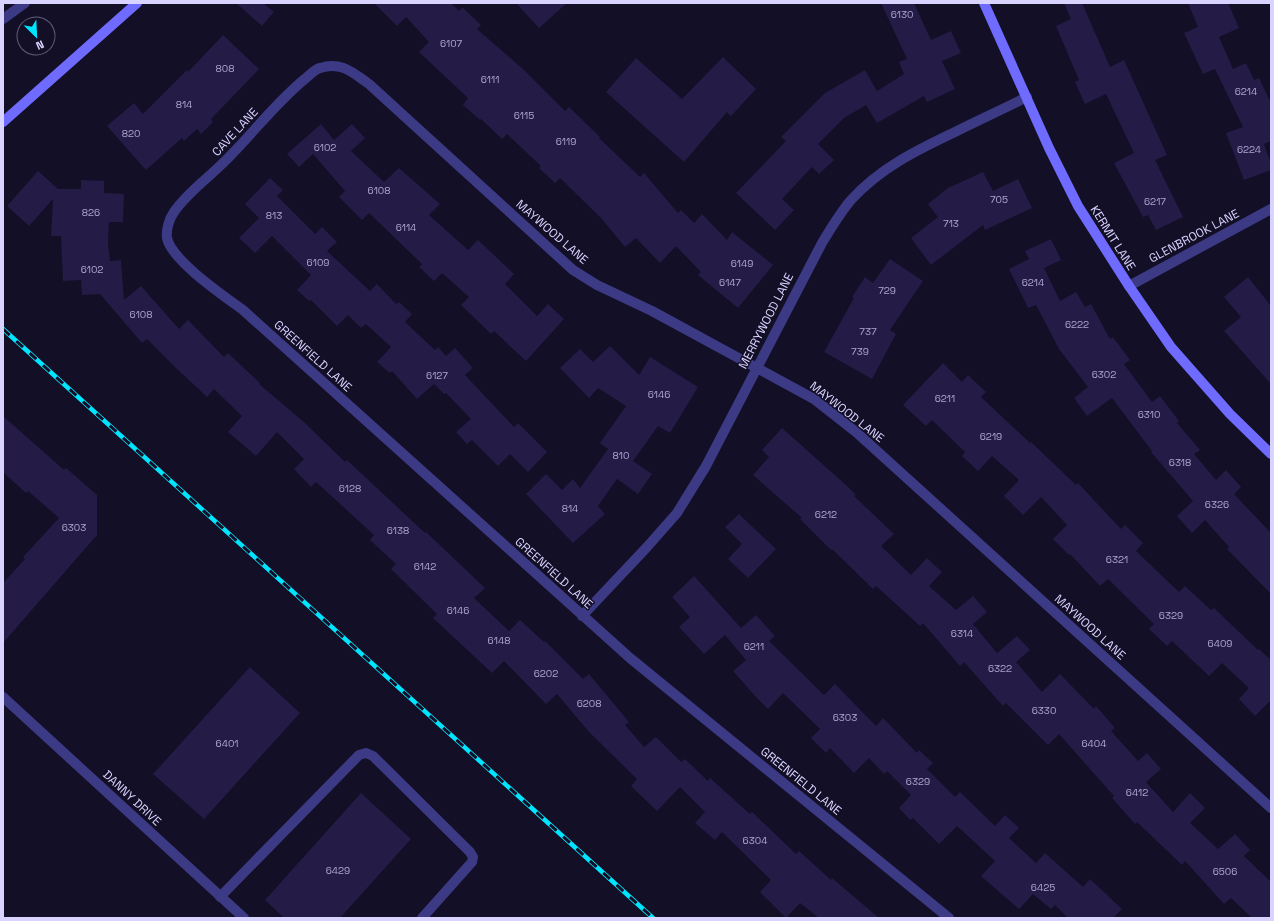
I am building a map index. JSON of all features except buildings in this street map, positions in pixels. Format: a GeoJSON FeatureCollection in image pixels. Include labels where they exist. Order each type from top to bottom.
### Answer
{"type":"FeatureCollection","features":[{"type":"Feature","properties":{"kind":"street"},"geometry":{"type":"LineString","coordinates":[[3,19],[25,3]]}},
{"type":"Feature","properties":{"kind":"street"},"geometry":{"type":"LineString","coordinates":[[3,122],[137,3]]}},
{"type":"Feature","properties":{"kind":"street","name":"KERMIT LANE"},"geometry":{"type":"LineString","coordinates":[[984,3],[1049,148],[1078,206],[1128,286],[1171,347],[1230,414],[1271,454]]}},
{"type":"Feature","properties":{"kind":"street","name":"CAVE LANE"},"geometry":{"type":"LineString","coordinates":[[168,226],[172,214],[180,203],[224,162],[293,89],[319,68],[330,66]]}},
{"type":"Feature","properties":{"kind":"street","name":"MAYWOOD LANE"},"geometry":{"type":"LineString","coordinates":[[330,66],[343,66],[369,84],[574,270],[597,285],[652,311],[814,399],[856,432],[1271,808]]}},
{"type":"Feature","properties":{"kind":"street","name":"MERRYWOOD LANE"},"geometry":{"type":"LineString","coordinates":[[582,616],[677,513],[706,466],[822,243],[835,221],[851,200],[884,170],[913,152],[1027,97]]}},
{"type":"Feature","properties":{"kind":"street","name":"GLENBROOK LANE"},"geometry":{"type":"LineString","coordinates":[[1128,286],[1271,209]]}},
{"type":"Feature","properties":{"kind":"street","name":"GREENFIELD LANE"},"geometry":{"type":"LineString","coordinates":[[168,226],[167,238],[174,253],[183,263],[243,310],[630,658],[948,918]]}},
{"type":"Feature","properties":{"kind":"street","name":"DANNY DRIVE"},"geometry":{"type":"LineString","coordinates":[[3,697],[244,918]]}},
{"type":"Feature","properties":{"kind":"street"},"geometry":{"type":"LineString","coordinates":[[220,897],[359,755],[366,753],[373,756],[474,857],[472,862],[422,918]]}},
{"type":"Feature","properties":{"kind":"railway"},"geometry":{"type":"LineString","coordinates":[[3,329],[653,918]]}}]}
